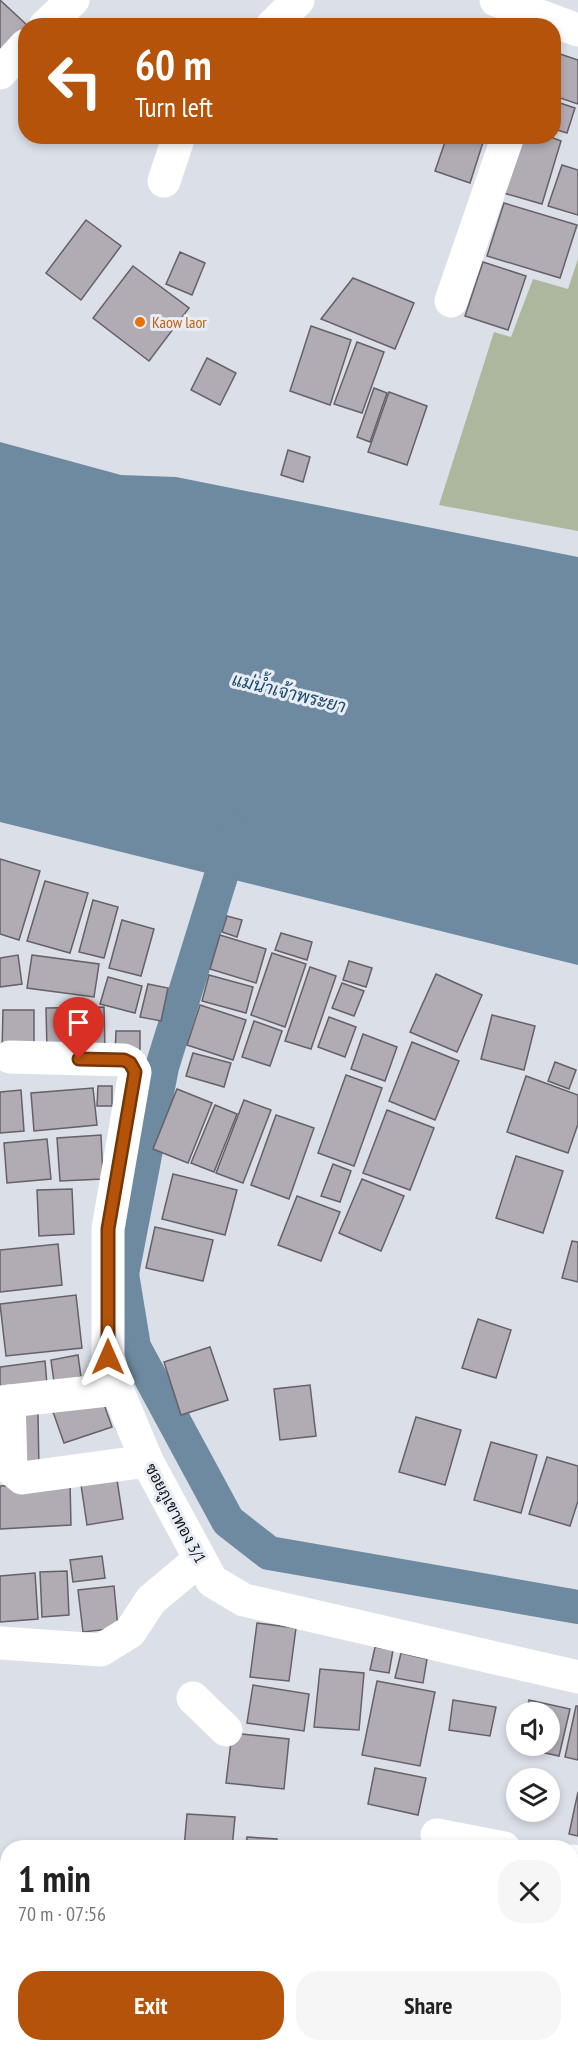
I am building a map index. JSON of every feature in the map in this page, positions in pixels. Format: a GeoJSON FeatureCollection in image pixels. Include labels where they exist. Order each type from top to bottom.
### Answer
{"type":"FeatureCollection","features":[{"type":"Feature","properties":{"kind":"street"},"geometry":{"type":"LineString","coordinates":[[54,18],[73,0]]}},
{"type":"Feature","properties":{"kind":"street"},"geometry":{"type":"LineString","coordinates":[[280,18],[298,0]]}},
{"type":"Feature","properties":{"kind":"street"},"geometry":{"type":"LineString","coordinates":[[496,0],[540,18]]}},
{"type":"Feature","properties":{"kind":"street"},"geometry":{"type":"LineString","coordinates":[[0,73],[18,54]]}},
{"type":"Feature","properties":{"kind":"street"},"geometry":{"type":"LineString","coordinates":[[164,181],[176,144]]}},
{"type":"Feature","properties":{"kind":"street"},"geometry":{"type":"LineString","coordinates":[[451,301],[505,144]]}},
{"type":"Feature","properties":{"kind":"street","name":"ซอยภูเขาทอง 3/1"},"geometry":{"type":"LineString","coordinates":[[10,1057],[124,1060],[130,1063],[135,1072],[108,1229],[108,1357],[117,1389],[147,1461],[212,1581],[244,1599],[578,1677]]}},
{"type":"Feature","properties":{"kind":"street"},"geometry":{"type":"LineString","coordinates":[[117,1389],[4,1401],[11,1468],[22,1478],[147,1461]]}},
{"type":"Feature","properties":{"kind":"street"},"geometry":{"type":"LineString","coordinates":[[0,1643],[101,1650],[130,1632],[151,1600],[200,1558]]}},
{"type":"Feature","properties":{"kind":"street"},"geometry":{"type":"LineString","coordinates":[[193,1698],[226,1730]]}},
{"type":"Feature","properties":{"kind":"street"},"geometry":{"type":"LineString","coordinates":[[437,1835],[463,1840]]}},
{"type":"Feature","properties":{"kind":"green space"},"geometry":{"type":"Polygon","coordinates":[[[578,259],[578,531],[439,505],[494,332],[511,337],[533,279],[568,289],[578,259]]]}},
{"type":"Feature","properties":{"kind":"water","name":"แม่น้ำเจ้าพระยา"},"geometry":{"type":"Polygon","coordinates":[[[0,442],[121,475],[176,477],[578,557],[578,965],[0,822],[0,442]]]}},
{"type":"Feature","properties":{"kind":"building"},"geometry":{"type":"Polygon","coordinates":[[[0,0],[19,18],[18,34],[0,52],[0,0]]]}},
{"type":"Feature","properties":{"kind":"building"},"geometry":{"type":"Polygon","coordinates":[[[561,54],[578,60],[578,104],[561,98],[561,54]]]}},
{"type":"Feature","properties":{"kind":"building"},"geometry":{"type":"Polygon","coordinates":[[[561,103],[575,108],[567,133],[561,131],[561,103]]]}},
{"type":"Feature","properties":{"kind":"building"},"geometry":{"type":"Polygon","coordinates":[[[444,144],[482,144],[470,183],[435,171],[444,144]]]}},
{"type":"Feature","properties":{"kind":"building"},"geometry":{"type":"Polygon","coordinates":[[[515,144],[560,144],[542,204],[500,192],[515,144]]]}},
{"type":"Feature","properties":{"kind":"building"},"geometry":{"type":"Polygon","coordinates":[[[562,165],[578,170],[578,215],[548,206],[562,165]]]}},
{"type":"Feature","properties":{"kind":"building"},"geometry":{"type":"Polygon","coordinates":[[[504,203],[577,225],[560,278],[487,256],[504,203]]]}},
{"type":"Feature","properties":{"kind":"building"},"geometry":{"type":"Polygon","coordinates":[[[86,220],[121,246],[81,300],[46,273],[86,220]]]}},
{"type":"Feature","properties":{"kind":"building"},"geometry":{"type":"Polygon","coordinates":[[[180,252],[205,263],[192,295],[166,284],[180,252]]]}},
{"type":"Feature","properties":{"kind":"building"},"geometry":{"type":"Polygon","coordinates":[[[483,262],[526,276],[508,330],[465,316],[483,262]]]}},
{"type":"Feature","properties":{"kind":"building"},"geometry":{"type":"Polygon","coordinates":[[[133,266],[189,308],[149,361],[93,318],[133,266]]]}},
{"type":"Feature","properties":{"kind":"building"},"geometry":{"type":"Polygon","coordinates":[[[353,278],[414,303],[395,349],[321,319],[353,278]]]}},
{"type":"Feature","properties":{"kind":"building"},"geometry":{"type":"Polygon","coordinates":[[[311,326],[351,340],[330,405],[290,391],[311,326]]]}},
{"type":"Feature","properties":{"kind":"building"},"geometry":{"type":"Polygon","coordinates":[[[357,342],[384,352],[362,413],[334,404],[357,342]]]}},
{"type":"Feature","properties":{"kind":"building"},"geometry":{"type":"Polygon","coordinates":[[[207,358],[236,373],[220,405],[191,390],[207,358]]]}},
{"type":"Feature","properties":{"kind":"building"},"geometry":{"type":"Polygon","coordinates":[[[374,388],[387,393],[370,442],[357,437],[374,388]]]}},
{"type":"Feature","properties":{"kind":"building"},"geometry":{"type":"Polygon","coordinates":[[[389,392],[427,406],[407,465],[368,452],[389,392]]]}},
{"type":"Feature","properties":{"kind":"building"},"geometry":{"type":"Polygon","coordinates":[[[288,450],[310,457],[303,482],[281,475],[288,450]]]}},
{"type":"Feature","properties":{"kind":"building"},"geometry":{"type":"Polygon","coordinates":[[[0,859],[40,871],[19,940],[0,934],[0,859]]]}},
{"type":"Feature","properties":{"kind":"building"},"geometry":{"type":"Polygon","coordinates":[[[45,881],[88,893],[70,953],[27,941],[45,881]]]}},
{"type":"Feature","properties":{"kind":"building"},"geometry":{"type":"Polygon","coordinates":[[[93,900],[118,907],[104,958],[79,952],[93,900]]]}},
{"type":"Feature","properties":{"kind":"building"},"geometry":{"type":"Polygon","coordinates":[[[227,916],[242,920],[237,937],[222,932],[227,916]]]}},
{"type":"Feature","properties":{"kind":"building"},"geometry":{"type":"Polygon","coordinates":[[[122,920],[154,929],[141,976],[109,968],[122,920]]]}},
{"type":"Feature","properties":{"kind":"building"},"geometry":{"type":"Polygon","coordinates":[[[281,933],[312,942],[307,960],[275,950],[281,933]]]}},
{"type":"Feature","properties":{"kind":"building"},"geometry":{"type":"Polygon","coordinates":[[[220,935],[266,949],[256,983],[210,969],[220,935]]]}},
{"type":"Feature","properties":{"kind":"building"},"geometry":{"type":"Polygon","coordinates":[[[272,953],[306,964],[285,1027],[251,1015],[272,953]]]}},
{"type":"Feature","properties":{"kind":"building"},"geometry":{"type":"Polygon","coordinates":[[[18,955],[22,984],[0,987],[0,958],[18,955]]]}},
{"type":"Feature","properties":{"kind":"building"},"geometry":{"type":"Polygon","coordinates":[[[32,955],[99,964],[94,997],[27,988],[32,955]]]}},
{"type":"Feature","properties":{"kind":"building"},"geometry":{"type":"Polygon","coordinates":[[[349,961],[372,968],[366,987],[343,980],[349,961]]]}},
{"type":"Feature","properties":{"kind":"building"},"geometry":{"type":"Polygon","coordinates":[[[310,967],[336,976],[311,1049],[285,1041],[310,967]]]}},
{"type":"Feature","properties":{"kind":"building"},"geometry":{"type":"Polygon","coordinates":[[[436,974],[482,995],[457,1052],[410,1032],[436,974]]]}},
{"type":"Feature","properties":{"kind":"building"},"geometry":{"type":"Polygon","coordinates":[[[209,975],[253,987],[246,1013],[202,1001],[209,975]]]}},
{"type":"Feature","properties":{"kind":"building"},"geometry":{"type":"Polygon","coordinates":[[[108,977],[142,986],[135,1013],[100,1004],[108,977]]]}},
{"type":"Feature","properties":{"kind":"building"},"geometry":{"type":"Polygon","coordinates":[[[342,983],[364,991],[354,1016],[332,1008],[342,983]]]}},
{"type":"Feature","properties":{"kind":"building"},"geometry":{"type":"Polygon","coordinates":[[[148,984],[168,988],[161,1021],[140,1017],[148,984]]]}},
{"type":"Feature","properties":{"kind":"building"},"geometry":{"type":"Polygon","coordinates":[[[200,1005],[246,1020],[233,1060],[187,1045],[200,1005]]]}},
{"type":"Feature","properties":{"kind":"building"},"geometry":{"type":"Polygon","coordinates":[[[104,1007],[105,1050],[47,1051],[46,1008],[104,1007]]]}},
{"type":"Feature","properties":{"kind":"building"},"geometry":{"type":"Polygon","coordinates":[[[3,1010],[34,1010],[34,1052],[2,1052],[3,1010]]]}},
{"type":"Feature","properties":{"kind":"building"},"geometry":{"type":"Polygon","coordinates":[[[492,1015],[535,1026],[524,1070],[481,1059],[492,1015]]]}},
{"type":"Feature","properties":{"kind":"building"},"geometry":{"type":"Polygon","coordinates":[[[329,1017],[356,1027],[345,1057],[318,1047],[329,1017]]]}},
{"type":"Feature","properties":{"kind":"building"},"geometry":{"type":"Polygon","coordinates":[[[254,1021],[282,1031],[270,1066],[242,1057],[254,1021]]]}},
{"type":"Feature","properties":{"kind":"building"},"geometry":{"type":"Polygon","coordinates":[[[116,1031],[140,1031],[140,1055],[115,1054],[116,1031]]]}},
{"type":"Feature","properties":{"kind":"building"},"geometry":{"type":"Polygon","coordinates":[[[363,1034],[397,1047],[385,1081],[351,1069],[363,1034]]]}},
{"type":"Feature","properties":{"kind":"building"},"geometry":{"type":"Polygon","coordinates":[[[412,1042],[459,1061],[435,1120],[389,1101],[412,1042]]]}},
{"type":"Feature","properties":{"kind":"building"},"geometry":{"type":"Polygon","coordinates":[[[193,1053],[231,1063],[224,1087],[186,1076],[193,1053]]]}},
{"type":"Feature","properties":{"kind":"building"},"geometry":{"type":"Polygon","coordinates":[[[555,1062],[576,1070],[569,1089],[548,1081],[555,1062]]]}},
{"type":"Feature","properties":{"kind":"building"},"geometry":{"type":"Polygon","coordinates":[[[346,1075],[382,1088],[354,1166],[318,1153],[346,1075]]]}},
{"type":"Feature","properties":{"kind":"building"},"geometry":{"type":"Polygon","coordinates":[[[526,1076],[578,1095],[578,1124],[568,1153],[507,1132],[526,1076]]]}},
{"type":"Feature","properties":{"kind":"building"},"geometry":{"type":"Polygon","coordinates":[[[98,1086],[112,1086],[112,1106],[97,1106],[98,1086]]]}},
{"type":"Feature","properties":{"kind":"building"},"geometry":{"type":"Polygon","coordinates":[[[93,1088],[97,1125],[34,1131],[31,1093],[93,1088]]]}},
{"type":"Feature","properties":{"kind":"building"},"geometry":{"type":"Polygon","coordinates":[[[177,1089],[212,1103],[188,1163],[153,1149],[177,1089]]]}},
{"type":"Feature","properties":{"kind":"building"},"geometry":{"type":"Polygon","coordinates":[[[21,1090],[24,1131],[0,1133],[0,1092],[21,1090]]]}},
{"type":"Feature","properties":{"kind":"building"},"geometry":{"type":"Polygon","coordinates":[[[244,1100],[271,1110],[243,1183],[216,1173],[244,1100]]]}},
{"type":"Feature","properties":{"kind":"building"},"geometry":{"type":"Polygon","coordinates":[[[215,1105],[237,1114],[214,1172],[191,1163],[215,1105]]]}},
{"type":"Feature","properties":{"kind":"building"},"geometry":{"type":"Polygon","coordinates":[[[387,1110],[434,1128],[410,1190],[363,1173],[387,1110]]]}},
{"type":"Feature","properties":{"kind":"building"},"geometry":{"type":"Polygon","coordinates":[[[276,1115],[314,1128],[289,1199],[251,1185],[276,1115]]]}},
{"type":"Feature","properties":{"kind":"building"},"geometry":{"type":"Polygon","coordinates":[[[101,1135],[103,1179],[60,1181],[57,1138],[101,1135]]]}},
{"type":"Feature","properties":{"kind":"building"},"geometry":{"type":"Polygon","coordinates":[[[47,1139],[51,1179],[7,1183],[4,1143],[47,1139]]]}},
{"type":"Feature","properties":{"kind":"building"},"geometry":{"type":"Polygon","coordinates":[[[516,1156],[563,1171],[543,1233],[496,1218],[516,1156]]]}},
{"type":"Feature","properties":{"kind":"building"},"geometry":{"type":"Polygon","coordinates":[[[333,1164],[351,1171],[340,1202],[321,1196],[333,1164]]]}},
{"type":"Feature","properties":{"kind":"building"},"geometry":{"type":"Polygon","coordinates":[[[173,1174],[237,1190],[225,1235],[162,1219],[173,1174]]]}},
{"type":"Feature","properties":{"kind":"building"},"geometry":{"type":"Polygon","coordinates":[[[362,1179],[404,1196],[381,1251],[339,1233],[362,1179]]]}},
{"type":"Feature","properties":{"kind":"building"},"geometry":{"type":"Polygon","coordinates":[[[72,1189],[74,1234],[39,1236],[37,1190],[72,1189]]]}},
{"type":"Feature","properties":{"kind":"building"},"geometry":{"type":"Polygon","coordinates":[[[297,1196],[340,1212],[321,1261],[278,1245],[297,1196]]]}},
{"type":"Feature","properties":{"kind":"building"},"geometry":{"type":"Polygon","coordinates":[[[155,1227],[213,1240],[203,1281],[146,1268],[155,1227]]]}},
{"type":"Feature","properties":{"kind":"building"},"geometry":{"type":"Polygon","coordinates":[[[572,1241],[578,1242],[578,1282],[562,1278],[572,1241]]]}},
{"type":"Feature","properties":{"kind":"building"},"geometry":{"type":"Polygon","coordinates":[[[58,1244],[62,1285],[0,1292],[0,1250],[58,1244]]]}},
{"type":"Feature","properties":{"kind":"building"},"geometry":{"type":"Polygon","coordinates":[[[76,1295],[82,1348],[6,1356],[0,1304],[76,1295]]]}},
{"type":"Feature","properties":{"kind":"building"},"geometry":{"type":"Polygon","coordinates":[[[478,1319],[511,1330],[496,1378],[462,1368],[478,1319]]]}},
{"type":"Feature","properties":{"kind":"building"},"geometry":{"type":"Polygon","coordinates":[[[210,1347],[228,1400],[181,1415],[164,1362],[210,1347]]]}},
{"type":"Feature","properties":{"kind":"building"},"geometry":{"type":"Polygon","coordinates":[[[78,1355],[81,1377],[54,1382],[51,1360],[78,1355]]]}},
{"type":"Feature","properties":{"kind":"building"},"geometry":{"type":"Polygon","coordinates":[[[45,1361],[47,1385],[0,1391],[0,1367],[45,1361]]]}},
{"type":"Feature","properties":{"kind":"building"},"geometry":{"type":"Polygon","coordinates":[[[310,1385],[316,1436],[280,1440],[274,1389],[310,1385]]]}},
{"type":"Feature","properties":{"kind":"building"},"geometry":{"type":"Polygon","coordinates":[[[100,1393],[112,1427],[64,1443],[52,1409],[100,1393]]]}},
{"type":"Feature","properties":{"kind":"building"},"geometry":{"type":"Polygon","coordinates":[[[38,1414],[39,1470],[0,1470],[0,1415],[38,1414]]]}},
{"type":"Feature","properties":{"kind":"building"},"geometry":{"type":"Polygon","coordinates":[[[416,1417],[461,1430],[445,1485],[399,1472],[416,1417]]]}},
{"type":"Feature","properties":{"kind":"building"},"geometry":{"type":"Polygon","coordinates":[[[491,1442],[537,1455],[521,1513],[474,1500],[491,1442]]]}},
{"type":"Feature","properties":{"kind":"building"},"geometry":{"type":"Polygon","coordinates":[[[547,1457],[578,1466],[578,1501],[570,1526],[529,1514],[547,1457]]]}},
{"type":"Feature","properties":{"kind":"building"},"geometry":{"type":"Polygon","coordinates":[[[116,1473],[123,1519],[87,1525],[80,1478],[116,1473]]]}},
{"type":"Feature","properties":{"kind":"building"},"geometry":{"type":"Polygon","coordinates":[[[70,1483],[71,1525],[0,1529],[0,1486],[70,1483]]]}},
{"type":"Feature","properties":{"kind":"building"},"geometry":{"type":"Polygon","coordinates":[[[102,1556],[105,1578],[73,1582],[70,1560],[102,1556]]]}},
{"type":"Feature","properties":{"kind":"building"},"geometry":{"type":"Polygon","coordinates":[[[67,1571],[69,1615],[42,1617],[40,1572],[67,1571]]]}},
{"type":"Feature","properties":{"kind":"building"},"geometry":{"type":"Polygon","coordinates":[[[35,1573],[38,1619],[0,1622],[0,1576],[35,1573]]]}},
{"type":"Feature","properties":{"kind":"building"},"geometry":{"type":"Polygon","coordinates":[[[114,1586],[118,1628],[83,1632],[78,1590],[114,1586]]]}},
{"type":"Feature","properties":{"kind":"building"},"geometry":{"type":"Polygon","coordinates":[[[257,1623],[296,1628],[289,1681],[250,1677],[257,1623]]]}},
{"type":"Feature","properties":{"kind":"building"},"geometry":{"type":"Polygon","coordinates":[[[375,1647],[393,1650],[389,1673],[370,1670],[375,1647]]]}},
{"type":"Feature","properties":{"kind":"building"},"geometry":{"type":"Polygon","coordinates":[[[401,1653],[427,1659],[423,1683],[395,1678],[401,1653]]]}},
{"type":"Feature","properties":{"kind":"building"},"geometry":{"type":"Polygon","coordinates":[[[320,1669],[364,1673],[359,1730],[314,1727],[320,1669]]]}},
{"type":"Feature","properties":{"kind":"building"},"geometry":{"type":"Polygon","coordinates":[[[377,1681],[435,1692],[420,1766],[362,1755],[377,1681]]]}},
{"type":"Feature","properties":{"kind":"building"},"geometry":{"type":"Polygon","coordinates":[[[253,1685],[309,1694],[304,1731],[247,1723],[253,1685]]]}},
{"type":"Feature","properties":{"kind":"building"},"geometry":{"type":"Polygon","coordinates":[[[453,1700],[496,1707],[490,1736],[449,1730],[453,1700]]]}},
{"type":"Feature","properties":{"kind":"building"},"geometry":{"type":"Polygon","coordinates":[[[576,1706],[578,1706],[578,1760],[565,1757],[576,1706]]]}},
{"type":"Feature","properties":{"kind":"building"},"geometry":{"type":"Polygon","coordinates":[[[560,1707],[570,1709],[560,1752],[560,1707]]]}},
{"type":"Feature","properties":{"kind":"building"},"geometry":{"type":"Polygon","coordinates":[[[232,1733],[289,1739],[284,1789],[226,1783],[232,1733]]]}},
{"type":"Feature","properties":{"kind":"building"},"geometry":{"type":"Polygon","coordinates":[[[375,1768],[426,1778],[418,1815],[368,1804],[375,1768]]]}},
{"type":"Feature","properties":{"kind":"building"},"geometry":{"type":"Polygon","coordinates":[[[578,1792],[578,1836],[569,1834],[578,1792]]]}},
{"type":"Feature","properties":{"kind":"building"},"geometry":{"type":"Polygon","coordinates":[[[187,1814],[235,1817],[233,1840],[185,1840],[187,1814]]]}},
{"type":"Feature","properties":{"kind":"building"},"geometry":{"type":"Polygon","coordinates":[[[247,1837],[277,1839],[277,1840],[247,1840],[247,1837]]]}},
{"type":"Feature","properties":{"kind":"waterway"},"geometry":{"type":"LineString","coordinates":[[235,831],[162,1067],[122,1274],[134,1347],[228,1521],[269,1553],[578,1607]]}},
{"type":"Feature","properties":{"kind":"place","name":"Kaow laor"},"geometry":{"type":"Point","coordinates":[140,322]}},
{"type":"Feature","properties":{"kind":"route"},"geometry":{"type":"LineString","coordinates":[[79,1059],[124,1060],[130,1063],[135,1072],[108,1229],[108,1357]]}}]}
